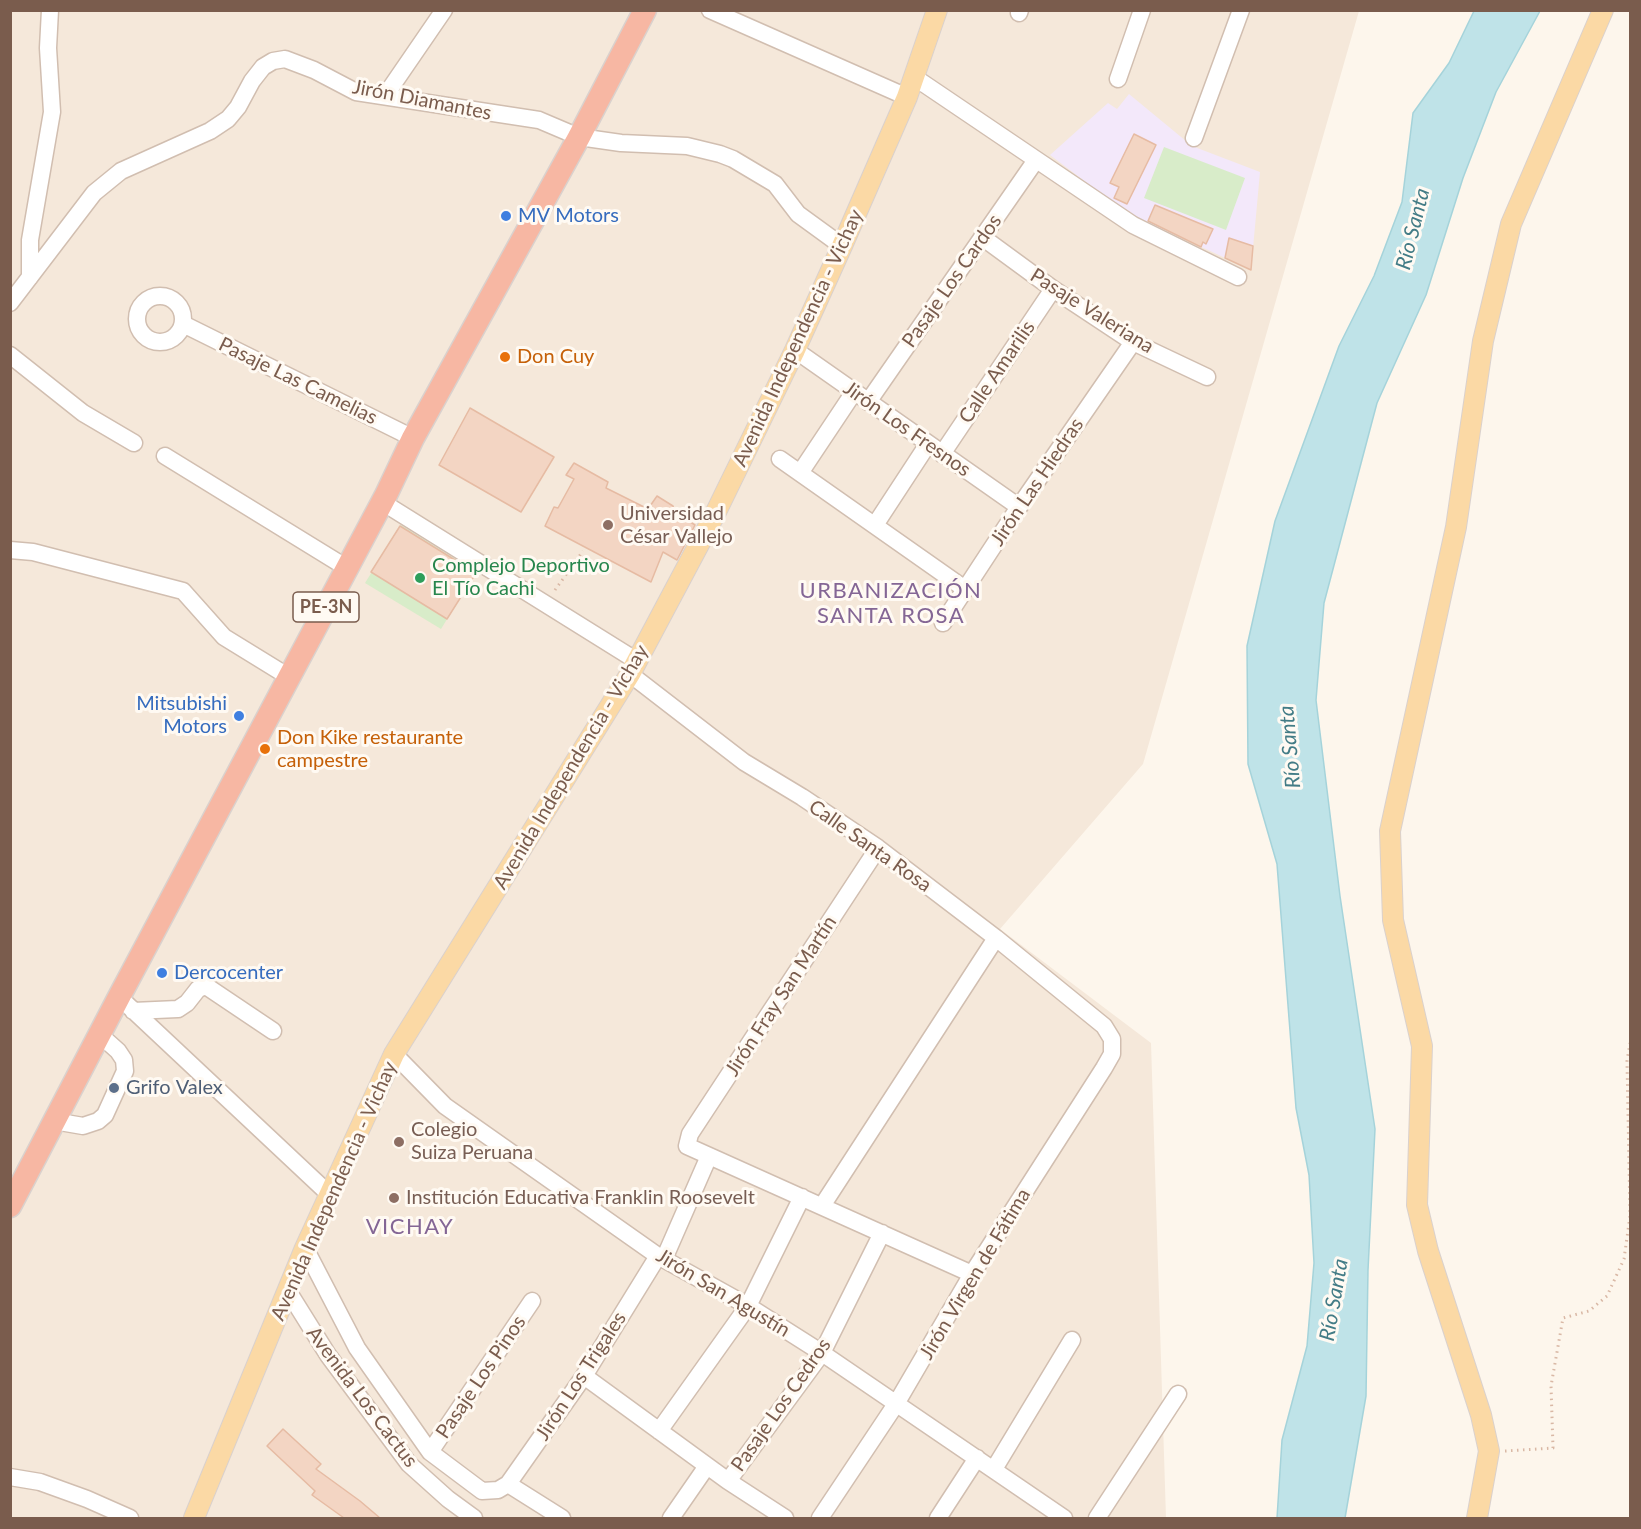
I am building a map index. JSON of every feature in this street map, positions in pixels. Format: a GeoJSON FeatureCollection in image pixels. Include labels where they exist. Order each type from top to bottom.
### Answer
{"type":"FeatureCollection","features":[{"type":"Feature","properties":{"kind":"highway","name":"PE-3N"},"geometry":{"type":"LineString","coordinates":[[10,1206],[99,1034],[126,1004],[289,677],[382,502],[413,438],[579,137],[645,10]]}},
{"type":"Feature","properties":{"kind":"main road","name":"Avenida Independencia - Vichay"},"geometry":{"type":"LineString","coordinates":[[194,1518],[305,1248],[394,1054],[633,668],[714,516],[795,350],[842,246],[907,98],[937,10]]}},
{"type":"Feature","properties":{"kind":"main road"},"geometry":{"type":"LineString","coordinates":[[1477,1518],[1489,1451],[1481,1415],[1428,1251],[1417,1205],[1422,1046],[1393,920],[1390,831],[1456,527],[1483,341],[1510,224],[1603,10]]}},
{"type":"Feature","properties":{"kind":"street"},"geometry":{"type":"LineString","coordinates":[[30,277],[30,240],[52,112],[48,48],[50,10]]}},
{"type":"Feature","properties":{"kind":"street"},"geometry":{"type":"LineString","coordinates":[[385,96],[444,10]]}},
{"type":"Feature","properties":{"kind":"street"},"geometry":{"type":"LineString","coordinates":[[710,10],[907,98]]}},
{"type":"Feature","properties":{"kind":"street"},"geometry":{"type":"LineString","coordinates":[[1118,79],[1142,10]]}},
{"type":"Feature","properties":{"kind":"street"},"geometry":{"type":"LineString","coordinates":[[1194,138],[1241,10]]}},
{"type":"Feature","properties":{"kind":"street","name":"Jirón Diamantes"},"geometry":{"type":"LineString","coordinates":[[10,303],[94,193],[121,171],[210,131],[228,119],[263,67],[273,61],[285,59],[297,62],[356,92],[539,120],[579,137],[621,143],[687,146],[733,159],[775,184],[804,219],[842,246]]}},
{"type":"Feature","properties":{"kind":"street"},"geometry":{"type":"LineString","coordinates":[[914,77],[1133,225],[1238,277]]}},
{"type":"Feature","properties":{"kind":"street","name":"Pasaje Los Cardos"},"geometry":{"type":"LineString","coordinates":[[800,473],[861,397],[982,237],[1036,160]]}},
{"type":"Feature","properties":{"kind":"street","name":"Pasaje Valeriana"},"geometry":{"type":"LineString","coordinates":[[982,237],[1053,289],[1133,342],[1207,377]]}},
{"type":"Feature","properties":{"kind":"street","name":"Calle Amarilis"},"geometry":{"type":"LineString","coordinates":[[875,525],[935,449],[1053,289]]}},
{"type":"Feature","properties":{"kind":"street","name":"Pasaje Las Camelias"},"geometry":{"type":"LineString","coordinates":[[183,324],[413,438]]}},
{"type":"Feature","properties":{"kind":"street","name":"Jirón Las Hiedras"},"geometry":{"type":"LineString","coordinates":[[943,623],[1019,507],[1133,342]]}},
{"type":"Feature","properties":{"kind":"street","name":"Jirón Los Fresnos"},"geometry":{"type":"LineString","coordinates":[[795,350],[1019,507]]}},
{"type":"Feature","properties":{"kind":"street"},"geometry":{"type":"LineString","coordinates":[[10,355],[83,413],[134,443]]}},
{"type":"Feature","properties":{"kind":"street"},"geometry":{"type":"LineString","coordinates":[[165,456],[347,568]]}},
{"type":"Feature","properties":{"kind":"street"},"geometry":{"type":"LineString","coordinates":[[780,459],[965,589]]}},
{"type":"Feature","properties":{"kind":"street","name":"Calle Santa Rosa"},"geometry":{"type":"LineString","coordinates":[[382,502],[545,604],[633,668],[744,762],[802,797],[878,848],[996,938],[1104,1026]]}},
{"type":"Feature","properties":{"kind":"street"},"geometry":{"type":"LineString","coordinates":[[10,550],[33,552],[183,591],[224,637],[289,677]]}},
{"type":"Feature","properties":{"kind":"street","name":"Jirón Fray San Martín"},"geometry":{"type":"LineString","coordinates":[[709,1156],[687,1146],[690,1134],[878,848]]}},
{"type":"Feature","properties":{"kind":"street"},"geometry":{"type":"LineString","coordinates":[[822,1206],[996,938]]}},
{"type":"Feature","properties":{"kind":"street"},"geometry":{"type":"LineString","coordinates":[[126,1004],[178,1009],[187,1003],[198,989],[207,986],[273,1031]]}},
{"type":"Feature","properties":{"kind":"street"},"geometry":{"type":"LineString","coordinates":[[126,1004],[329,1194]]}},
{"type":"Feature","properties":{"kind":"street","name":"Jirón Virgen de Fátima"},"geometry":{"type":"LineString","coordinates":[[820,1518],[896,1404],[972,1274],[1112,1054],[1112,1039],[1104,1026]]}},
{"type":"Feature","properties":{"kind":"street"},"geometry":{"type":"LineString","coordinates":[[54,1121],[83,1126],[98,1121],[105,1115],[125,1071],[124,1060],[118,1051],[99,1034]]}},
{"type":"Feature","properties":{"kind":"street","name":"Jirón San Agustín"},"geometry":{"type":"LineString","coordinates":[[394,1054],[445,1106],[661,1258],[748,1306],[822,1353],[994,1469],[1062,1518]]}},
{"type":"Feature","properties":{"kind":"street"},"geometry":{"type":"LineString","coordinates":[[709,1156],[972,1274]]}},
{"type":"Feature","properties":{"kind":"street","name":"Jirón Los Trigales"},"geometry":{"type":"LineString","coordinates":[[503,1487],[584,1376],[661,1258],[709,1156]]}},
{"type":"Feature","properties":{"kind":"street"},"geometry":{"type":"LineString","coordinates":[[659,1431],[748,1306],[802,1197]]}},
{"type":"Feature","properties":{"kind":"street","name":"Pasaje Los Cedros"},"geometry":{"type":"LineString","coordinates":[[728,1481],[822,1353],[882,1233]]}},
{"type":"Feature","properties":{"kind":"street"},"geometry":{"type":"LineString","coordinates":[[305,1248],[357,1348],[430,1452],[482,1491],[503,1487],[562,1518]]}},
{"type":"Feature","properties":{"kind":"street","name":"Avenida Los Cactus"},"geometry":{"type":"LineString","coordinates":[[288,1291],[328,1355],[409,1464],[448,1499],[474,1518]]}},
{"type":"Feature","properties":{"kind":"street","name":"Pasaje Los Pinos"},"geometry":{"type":"LineString","coordinates":[[430,1452],[532,1301]]}},
{"type":"Feature","properties":{"kind":"street"},"geometry":{"type":"LineString","coordinates":[[994,1469],[1072,1340]]}},
{"type":"Feature","properties":{"kind":"street"},"geometry":{"type":"LineString","coordinates":[[584,1376],[728,1481],[785,1518]]}},
{"type":"Feature","properties":{"kind":"street"},"geometry":{"type":"LineString","coordinates":[[1097,1518],[1178,1394]]}},
{"type":"Feature","properties":{"kind":"street"},"geometry":{"type":"LineString","coordinates":[[938,1518],[977,1458]]}},
{"type":"Feature","properties":{"kind":"street","name":"Pasaje Los Cedros"},"geometry":{"type":"LineString","coordinates":[[671,1518],[707,1466]]}},
{"type":"Feature","properties":{"kind":"street"},"geometry":{"type":"LineString","coordinates":[[10,1477],[40,1482],[130,1518]]}},
{"type":"Feature","properties":{"kind":"path"},"geometry":{"type":"LineString","coordinates":[[545,604],[583,551]]}},
{"type":"Feature","properties":{"kind":"path"},"geometry":{"type":"LineString","coordinates":[[1489,1451],[1553,1448],[1551,1386],[1563,1318],[1589,1311],[1607,1296],[1624,1260],[1630,1216],[1628,1062],[1630,1043]]}},
{"type":"Feature","properties":{"kind":"shaded area"},"geometry":{"type":"Polygon","coordinates":[[[10,11],[1359,11],[1143,764],[1000,929],[1151,1043],[1166,1518],[11,1518],[10,11]]]}},
{"type":"Feature","properties":{"kind":"shaded area"},"geometry":{"type":"Polygon","coordinates":[[[1129,94],[1192,146],[1260,172],[1251,270],[1124,211],[1050,155],[1108,103],[1117,109],[1129,94]]]}},
{"type":"Feature","properties":{"kind":"green space"},"geometry":{"type":"Polygon","coordinates":[[[1164,147],[1245,178],[1226,230],[1144,198],[1164,147]]]}},
{"type":"Feature","properties":{"kind":"green space","name":"Complejo Deportivo El Tío Cachi"},"geometry":{"type":"Polygon","coordinates":[[[401,525],[476,572],[441,629],[365,583],[401,525]]]}},
{"type":"Feature","properties":{"kind":"water","name":"Río Santa"},"geometry":{"type":"Polygon","coordinates":[[[1474,11],[1540,11],[1496,92],[1463,178],[1426,295],[1377,403],[1324,603],[1316,700],[1340,896],[1375,1129],[1368,1270],[1366,1396],[1345,1518],[1277,1518],[1282,1440],[1307,1346],[1314,1263],[1309,1175],[1296,1108],[1277,864],[1248,764],[1247,646],[1275,521],[1339,346],[1374,276],[1402,202],[1413,113],[1449,63],[1474,11]]]}},
{"type":"Feature","properties":{"kind":"building"},"geometry":{"type":"Polygon","coordinates":[[[1134,134],[1156,145],[1127,204],[1114,198],[1119,187],[1110,183],[1134,134]]]}},
{"type":"Feature","properties":{"kind":"building"},"geometry":{"type":"Polygon","coordinates":[[[1155,205],[1213,229],[1206,244],[1203,242],[1201,247],[1148,221],[1155,205]]]}},
{"type":"Feature","properties":{"kind":"building"},"geometry":{"type":"Polygon","coordinates":[[[1229,238],[1253,246],[1251,270],[1225,258],[1229,238]]]}},
{"type":"Feature","properties":{"kind":"building"},"geometry":{"type":"Polygon","coordinates":[[[470,408],[554,457],[521,512],[439,465],[470,408]]]}},
{"type":"Feature","properties":{"kind":"building"},"geometry":{"type":"Polygon","coordinates":[[[574,463],[608,482],[606,488],[648,509],[657,496],[695,525],[677,560],[663,552],[651,582],[545,526],[554,507],[558,508],[574,479],[566,475],[574,463]]]}},
{"type":"Feature","properties":{"kind":"building","name":"Complejo Deportivo El Tío Cachi"},"geometry":{"type":"Polygon","coordinates":[[[400,526],[476,573],[447,619],[371,572],[400,526]]]}},
{"type":"Feature","properties":{"kind":"building"},"geometry":{"type":"Polygon","coordinates":[[[283,1429],[321,1464],[316,1469],[380,1518],[344,1518],[312,1495],[315,1491],[267,1446],[283,1429]]]}},
{"type":"Feature","properties":{"kind":"place","name":"MV Motors"},"geometry":{"type":"Point","coordinates":[506,216]}},
{"type":"Feature","properties":{"kind":"place","name":"Don Cuy"},"geometry":{"type":"Point","coordinates":[505,357]}},
{"type":"Feature","properties":{"kind":"place","name":"Universidad César Vallejo"},"geometry":{"type":"Point","coordinates":[608,525]}},
{"type":"Feature","properties":{"kind":"place","name":"Complejo Deportivo El Tío Cachi"},"geometry":{"type":"Point","coordinates":[420,578]}},
{"type":"Feature","properties":{"kind":"place","name":"Mitsubishi Motors"},"geometry":{"type":"Point","coordinates":[239,716]}},
{"type":"Feature","properties":{"kind":"place","name":"Don Kike restaurante campestre"},"geometry":{"type":"Point","coordinates":[265,749]}},
{"type":"Feature","properties":{"kind":"place","name":"Dercocenter"},"geometry":{"type":"Point","coordinates":[162,973]}},
{"type":"Feature","properties":{"kind":"place","name":"Grifo Valex"},"geometry":{"type":"Point","coordinates":[114,1088]}},
{"type":"Feature","properties":{"kind":"place","name":"Colegio Suiza Peruana"},"geometry":{"type":"Point","coordinates":[399,1142]}},
{"type":"Feature","properties":{"kind":"place","name":"Institución Educativa Franklin Roosevelt"},"geometry":{"type":"Point","coordinates":[394,1198]}},
{"type":"Feature","properties":{"kind":"district","name":"URBANIZACIÓN SANTA ROSA"},"geometry":{"type":"Point","coordinates":[891,604]}},
{"type":"Feature","properties":{"kind":"district","name":"VICHAY"},"geometry":{"type":"Point","coordinates":[410,1227]}}]}
